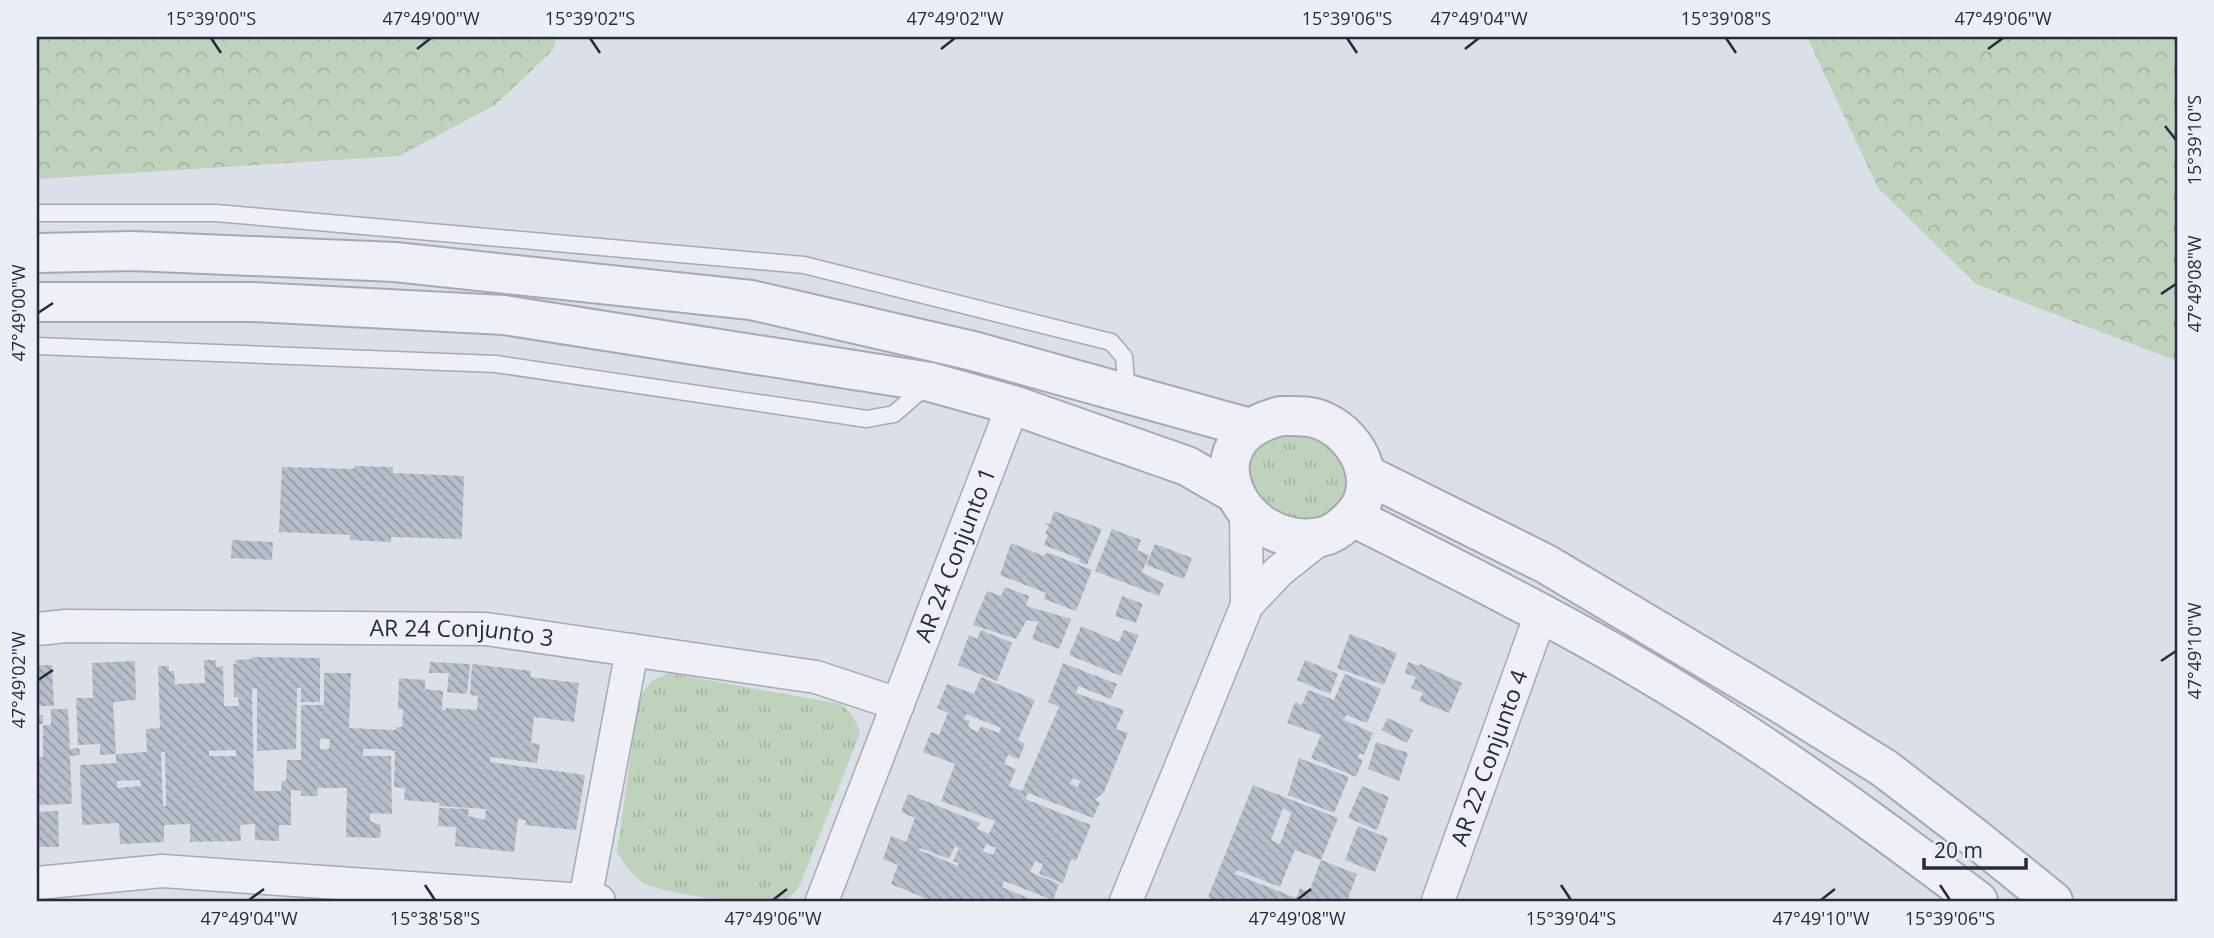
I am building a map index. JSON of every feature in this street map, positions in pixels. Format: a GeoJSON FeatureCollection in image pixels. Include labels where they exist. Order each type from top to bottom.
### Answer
{"type":"FeatureCollection","features":[{"type":"Feature","properties":{"kind":"street"},"geometry":{"type":"LineString","coordinates":[[37,253],[133,251],[395,262],[751,300],[973,351],[1250,428]]}},
{"type":"Feature","properties":{"kind":"street"},"geometry":{"type":"LineString","coordinates":[[37,302],[253,302],[504,315],[930,382],[1013,405],[1187,466],[1240,503],[1268,528],[1285,535],[1338,527],[1541,614],[1630,663],[1764,746],[1891,835],[1978,901]]}},
{"type":"Feature","properties":{"kind":"street","name":"AR 24 Conjunto 1"},"geometry":{"type":"LineString","coordinates":[[898,704],[1013,405]]}},
{"type":"Feature","properties":{"kind":"street"},"geometry":{"type":"LineString","coordinates":[[1126,901],[1247,605],[1279,571],[1338,527],[1362,502],[1367,475],[1363,462],[1352,444],[1337,428],[1321,419],[1281,416],[1265,420],[1250,428],[1235,447],[1230,459],[1230,478],[1240,503],[1247,605]]}},
{"type":"Feature","properties":{"kind":"street"},"geometry":{"type":"LineString","coordinates":[[1367,475],[1546,564],[1783,705],[1884,768],[2053,901]]}},
{"type":"Feature","properties":{"kind":"street","name":"AR 22 Conjunto 4"},"geometry":{"type":"LineString","coordinates":[[1438,901],[1541,614]]}},
{"type":"Feature","properties":{"kind":"street","name":"AR 24 Conjunto 3"},"geometry":{"type":"LineString","coordinates":[[37,629],[66,626],[486,629],[816,677],[898,704]]}},
{"type":"Feature","properties":{"kind":"street"},"geometry":{"type":"LineString","coordinates":[[37,883],[162,871],[592,901],[632,650]]}},
{"type":"Feature","properties":{"kind":"street"},"geometry":{"type":"LineString","coordinates":[[822,901],[898,704]]}},
{"type":"Feature","properties":{"kind":"lane"},"geometry":{"type":"LineString","coordinates":[[37,213],[216,213],[804,265],[1111,342],[1125,357],[1127,393]]}},
{"type":"Feature","properties":{"kind":"lane"},"geometry":{"type":"LineString","coordinates":[[37,346],[496,364],[867,419],[894,414],[930,382]]}},
{"type":"Feature","properties":{"kind":"green space"},"geometry":{"type":"Polygon","coordinates":[[[37,37],[557,37],[553,50],[495,105],[399,156],[37,179],[37,37]]]}},
{"type":"Feature","properties":{"kind":"green space"},"geometry":{"type":"Polygon","coordinates":[[[1807,37],[2177,37],[2177,361],[1976,284],[1878,188],[1807,37]]]}},
{"type":"Feature","properties":{"kind":"green space"},"geometry":{"type":"Polygon","coordinates":[[[1300,423],[1356,465],[1336,522],[1271,521],[1237,461],[1241,451],[1300,423]]]}},
{"type":"Feature","properties":{"kind":"green space"},"geometry":{"type":"Polygon","coordinates":[[[668,673],[840,704],[855,720],[860,733],[800,885],[787,899],[775,902],[738,901],[693,896],[656,888],[633,874],[617,852],[639,697],[652,681],[668,673]]]}},
{"type":"Feature","properties":{"kind":"building"},"geometry":{"type":"Polygon","coordinates":[[[354,466],[393,467],[393,473],[464,476],[462,539],[391,537],[391,542],[350,540],[350,535],[279,532],[282,467],[354,469],[354,466]]]}},
{"type":"Feature","properties":{"kind":"building"},"geometry":{"type":"Polygon","coordinates":[[[1054,511],[1102,529],[1087,565],[1079,562],[1080,559],[1044,545],[1049,526],[1044,523],[1050,524],[1054,511]]]}},
{"type":"Feature","properties":{"kind":"building"},"geometry":{"type":"Polygon","coordinates":[[[1112,529],[1141,540],[1137,550],[1149,555],[1142,572],[1164,584],[1159,596],[1095,571],[1112,529]]]}},
{"type":"Feature","properties":{"kind":"building"},"geometry":{"type":"Polygon","coordinates":[[[232,540],[273,542],[272,560],[231,558],[232,540]]]}},
{"type":"Feature","properties":{"kind":"building"},"geometry":{"type":"Polygon","coordinates":[[[1011,543],[1044,556],[1046,553],[1052,554],[1092,570],[1076,611],[1044,599],[1046,593],[1000,575],[1011,543]]]}},
{"type":"Feature","properties":{"kind":"building"},"geometry":{"type":"Polygon","coordinates":[[[1155,544],[1192,558],[1184,579],[1146,565],[1155,544]]]}},
{"type":"Feature","properties":{"kind":"building"},"geometry":{"type":"Polygon","coordinates":[[[1005,587],[1029,596],[1026,606],[1071,619],[1059,649],[1032,639],[1038,622],[1027,620],[1016,639],[973,625],[987,591],[1001,596],[1005,587]]]}},
{"type":"Feature","properties":{"kind":"building"},"geometry":{"type":"Polygon","coordinates":[[[1122,596],[1143,604],[1136,623],[1115,616],[1122,596]]]}},
{"type":"Feature","properties":{"kind":"building"},"geometry":{"type":"Polygon","coordinates":[[[1081,626],[1119,642],[1124,630],[1139,635],[1121,676],[1069,655],[1081,626]]]}},
{"type":"Feature","properties":{"kind":"building"},"geometry":{"type":"Polygon","coordinates":[[[981,630],[1012,643],[997,681],[958,665],[969,635],[977,639],[981,630]]]}},
{"type":"Feature","properties":{"kind":"building"},"geometry":{"type":"Polygon","coordinates":[[[1350,634],[1397,653],[1384,685],[1337,668],[1350,634]]]}},
{"type":"Feature","properties":{"kind":"building"},"geometry":{"type":"Polygon","coordinates":[[[252,657],[320,658],[320,702],[301,702],[301,688],[297,688],[296,749],[257,751],[257,688],[252,689],[254,791],[281,791],[282,781],[286,781],[287,760],[301,760],[301,705],[324,705],[324,673],[351,673],[349,728],[396,730],[396,727],[402,727],[403,709],[398,709],[399,678],[425,680],[425,689],[443,691],[442,710],[477,710],[478,696],[470,695],[472,664],[531,671],[530,677],[579,683],[574,722],[534,717],[531,743],[540,744],[537,763],[491,757],[490,762],[585,775],[576,830],[525,825],[526,820],[518,819],[514,852],[455,846],[456,827],[438,826],[439,808],[469,809],[468,816],[485,820],[486,809],[439,806],[440,803],[404,800],[405,788],[394,787],[395,751],[382,749],[363,749],[363,756],[391,756],[392,814],[370,813],[370,821],[381,825],[380,838],[346,837],[347,788],[317,788],[318,796],[301,796],[301,791],[291,790],[291,825],[279,825],[279,841],[255,840],[255,824],[240,825],[241,841],[190,842],[190,824],[164,825],[164,842],[120,844],[119,823],[82,825],[80,765],[116,763],[116,754],[147,752],[146,729],[160,728],[158,666],[169,666],[169,671],[174,671],[175,684],[205,683],[204,660],[216,660],[216,667],[223,666],[224,706],[239,706],[238,697],[234,697],[235,660],[252,657]],[[320,739],[320,749],[329,749],[330,739],[320,739]],[[236,750],[209,751],[209,756],[236,756],[236,750]],[[161,752],[163,806],[166,806],[165,752],[161,752]],[[140,780],[117,781],[117,788],[141,786],[140,780]]]}},
{"type":"Feature","properties":{"kind":"building"},"geometry":{"type":"Polygon","coordinates":[[[1305,660],[1338,674],[1330,694],[1297,680],[1305,660]]]}},
{"type":"Feature","properties":{"kind":"building"},"geometry":{"type":"Polygon","coordinates":[[[135,661],[136,700],[113,702],[116,754],[100,755],[100,744],[78,745],[76,698],[93,698],[92,663],[135,661]]]}},
{"type":"Feature","properties":{"kind":"building"},"geometry":{"type":"Polygon","coordinates":[[[430,662],[470,664],[467,694],[447,692],[449,673],[429,673],[430,662]]]}},
{"type":"Feature","properties":{"kind":"building"},"geometry":{"type":"Polygon","coordinates":[[[1408,662],[1419,666],[1420,664],[1462,683],[1449,713],[1419,701],[1423,693],[1411,688],[1416,677],[1405,673],[1408,662]]]}},
{"type":"Feature","properties":{"kind":"building"},"geometry":{"type":"Polygon","coordinates":[[[1063,663],[1117,684],[1111,699],[1078,686],[1076,693],[1124,710],[1116,729],[1128,733],[1104,792],[1095,800],[1100,803],[1093,818],[1028,793],[1025,799],[1091,825],[1076,861],[1071,859],[1063,883],[1039,874],[1043,864],[1035,861],[1030,872],[1059,884],[1053,900],[1004,881],[1002,887],[1035,901],[932,901],[891,884],[898,865],[883,859],[891,836],[906,842],[915,818],[901,812],[908,794],[980,823],[977,829],[989,834],[995,821],[941,801],[955,764],[923,752],[931,732],[939,735],[948,713],[937,708],[947,684],[974,694],[981,677],[1035,700],[1018,740],[1025,744],[1019,759],[1008,755],[1004,764],[1016,769],[1009,786],[1022,791],[1059,707],[1048,702],[1063,663]],[[966,714],[964,719],[970,721],[968,725],[978,732],[981,726],[999,733],[1001,728],[966,714]],[[1072,778],[1070,784],[1078,787],[1080,781],[1072,778]],[[986,844],[983,851],[993,855],[996,848],[986,844]],[[955,846],[949,859],[920,848],[919,850],[958,866],[959,863],[953,861],[959,848],[955,846]]]}},
{"type":"Feature","properties":{"kind":"building"},"geometry":{"type":"Polygon","coordinates":[[[37,665],[52,665],[54,706],[37,706],[37,665]]]}},
{"type":"Feature","properties":{"kind":"building"},"geometry":{"type":"Polygon","coordinates":[[[1345,674],[1381,689],[1367,723],[1346,715],[1344,720],[1373,733],[1364,755],[1360,753],[1358,758],[1363,760],[1356,777],[1311,758],[1321,735],[1287,723],[1295,702],[1302,705],[1308,690],[1334,700],[1345,674]]]}},
{"type":"Feature","properties":{"kind":"building"},"geometry":{"type":"Polygon","coordinates":[[[51,709],[68,709],[70,749],[79,748],[80,755],[70,756],[72,804],[37,805],[37,715],[43,715],[43,724],[39,724],[39,757],[43,757],[43,725],[51,725],[51,709]]]}},
{"type":"Feature","properties":{"kind":"building"},"geometry":{"type":"Polygon","coordinates":[[[1388,718],[1413,730],[1407,743],[1381,730],[1388,718]]]}},
{"type":"Feature","properties":{"kind":"building"},"geometry":{"type":"Polygon","coordinates":[[[1376,742],[1408,753],[1399,781],[1368,769],[1376,742]]]}},
{"type":"Feature","properties":{"kind":"building"},"geometry":{"type":"Polygon","coordinates":[[[1299,758],[1349,777],[1334,813],[1288,795],[1299,758]]]}},
{"type":"Feature","properties":{"kind":"building"},"geometry":{"type":"Polygon","coordinates":[[[1253,785],[1338,818],[1321,860],[1357,874],[1347,901],[1218,901],[1208,897],[1253,785]],[[1283,808],[1271,840],[1280,844],[1291,813],[1283,808]],[[1295,850],[1280,887],[1237,870],[1235,874],[1296,898],[1300,888],[1309,892],[1321,860],[1295,850]]]}},
{"type":"Feature","properties":{"kind":"building"},"geometry":{"type":"Polygon","coordinates":[[[1362,786],[1389,797],[1377,830],[1348,818],[1362,786]]]}},
{"type":"Feature","properties":{"kind":"building"},"geometry":{"type":"Polygon","coordinates":[[[58,811],[59,847],[37,847],[37,812],[58,811]]]}},
{"type":"Feature","properties":{"kind":"building"},"geometry":{"type":"Polygon","coordinates":[[[1358,826],[1388,838],[1375,872],[1345,860],[1358,826]]]}}]}
